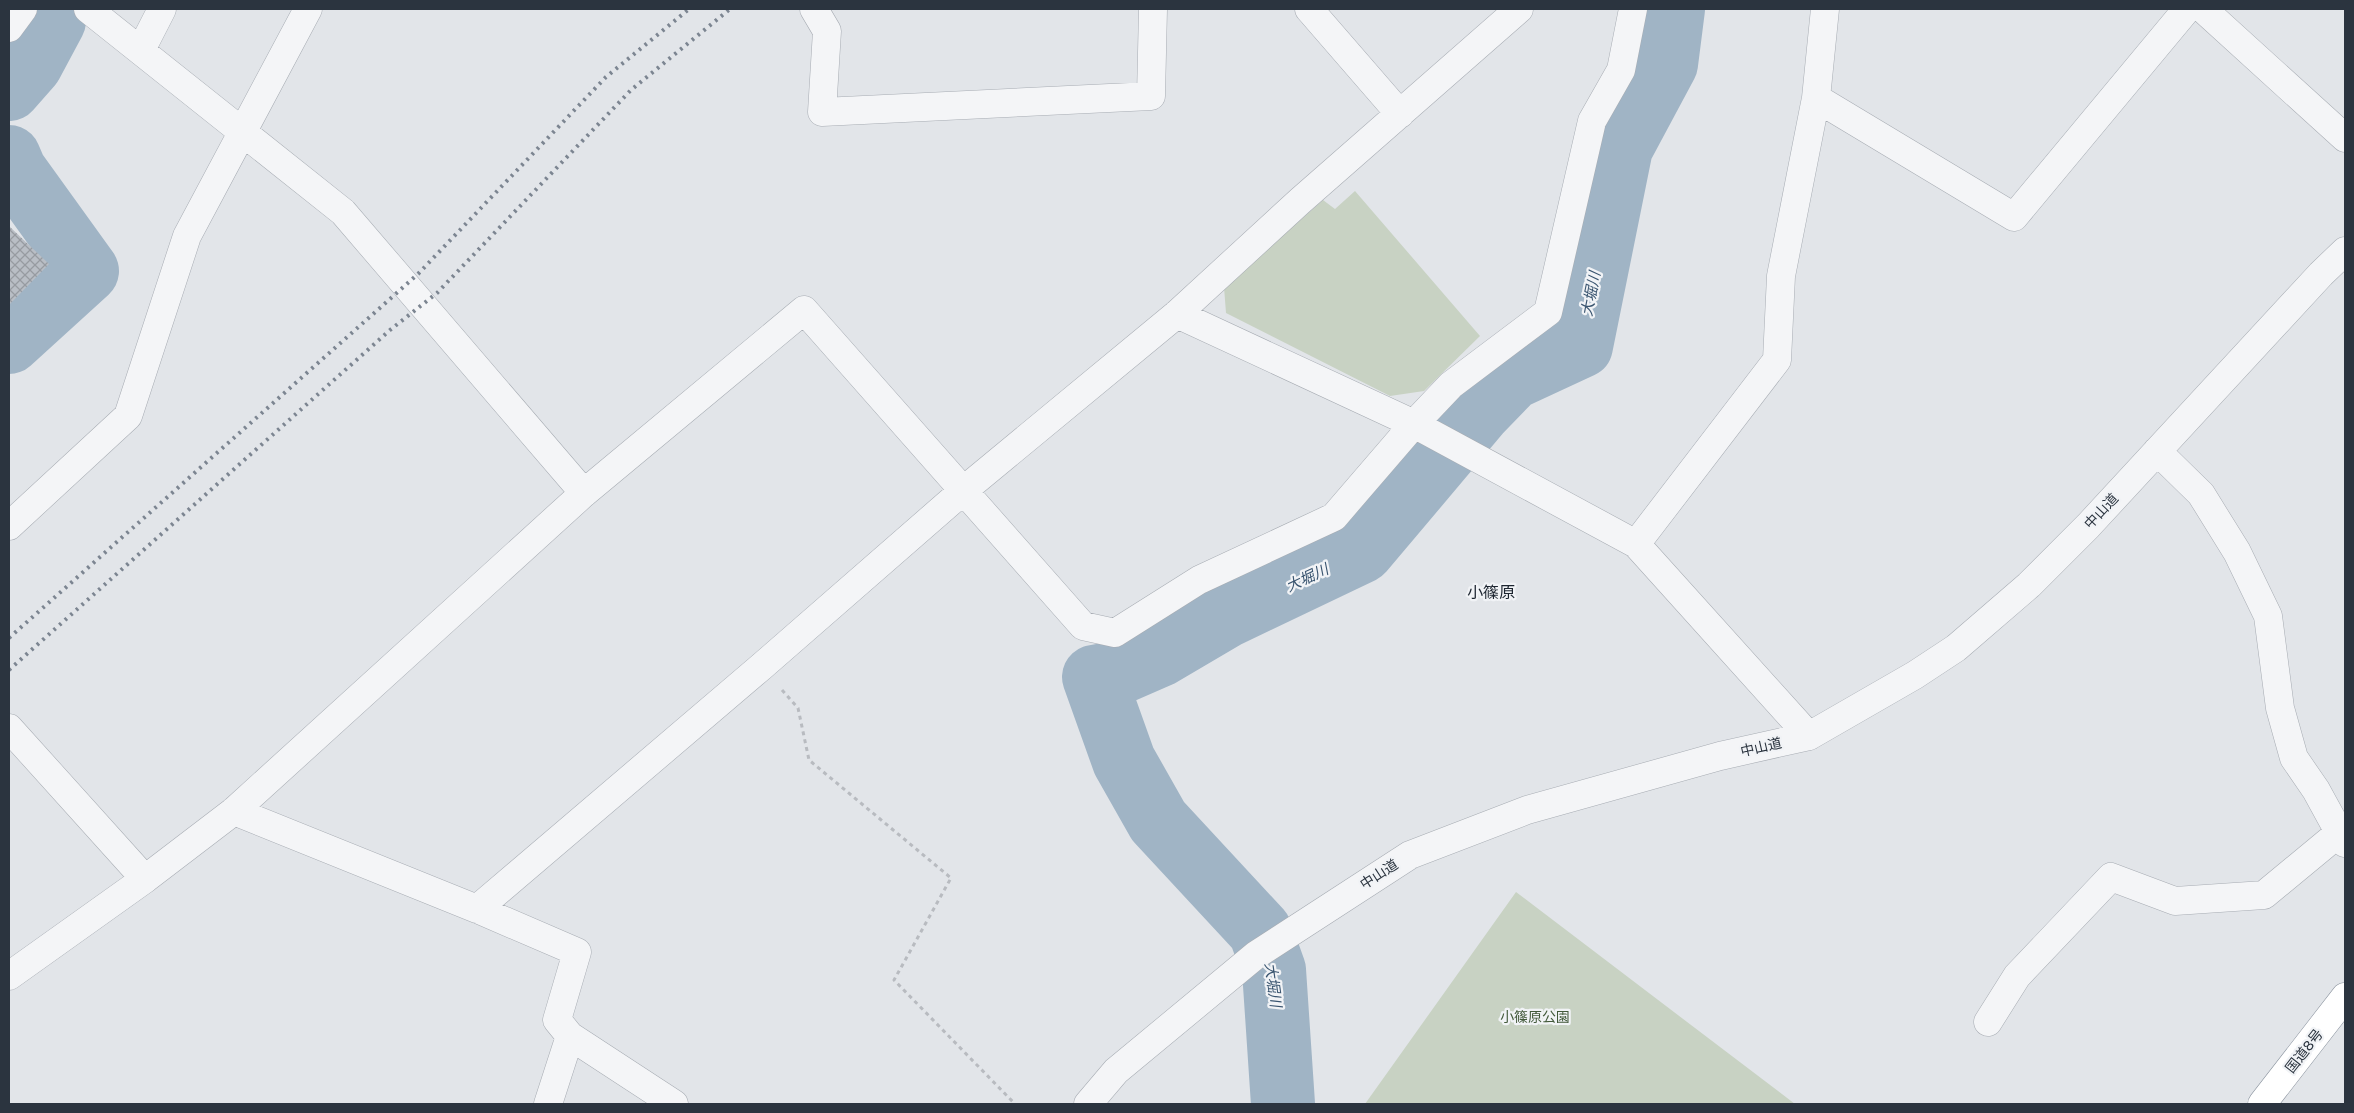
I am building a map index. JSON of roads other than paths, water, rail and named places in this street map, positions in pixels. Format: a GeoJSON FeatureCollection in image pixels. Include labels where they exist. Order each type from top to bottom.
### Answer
{"type":"FeatureCollection","features":[{"type":"Feature","properties":{"kind":"highway","name":"国道8号"},"geometry":{"type":"LineString","coordinates":[[2262,1104],[2345,997]]}},
{"type":"Feature","properties":{"kind":"street"},"geometry":{"type":"LineString","coordinates":[[9,28],[23,9]]}},
{"type":"Feature","properties":{"kind":"street"},"geometry":{"type":"LineString","coordinates":[[88,9],[343,212],[584,493]]}},
{"type":"Feature","properties":{"kind":"street"},"geometry":{"type":"LineString","coordinates":[[141,50],[162,9]]}},
{"type":"Feature","properties":{"kind":"street"},"geometry":{"type":"LineString","coordinates":[[9,526],[128,416],[187,236],[308,9]]}},
{"type":"Feature","properties":{"kind":"street"},"geometry":{"type":"LineString","coordinates":[[814,9],[827,31],[822,112],[1151,96],[1153,9]]}},
{"type":"Feature","properties":{"kind":"street"},"geometry":{"type":"LineString","coordinates":[[1309,9],[1400,114]]}},
{"type":"Feature","properties":{"kind":"street"},"geometry":{"type":"LineString","coordinates":[[477,909],[761,667],[964,490],[1177,314],[1300,201],[1519,9]]}},
{"type":"Feature","properties":{"kind":"street"},"geometry":{"type":"LineString","coordinates":[[9,976],[146,879],[234,812],[584,493],[804,310],[964,490],[1057,599],[1083,626],[1115,633],[1199,580],[1334,517],[1424,429],[1451,385],[1548,312],[1592,120],[1621,70],[1633,9]]}},
{"type":"Feature","properties":{"kind":"street"},"geometry":{"type":"LineString","coordinates":[[1636,544],[1777,360],[1781,276],[1816,98],[1825,9]]}},
{"type":"Feature","properties":{"kind":"street"},"geometry":{"type":"LineString","coordinates":[[1816,98],[2014,217],[2187,9]]}},
{"type":"Feature","properties":{"kind":"street"},"geometry":{"type":"LineString","coordinates":[[2203,9],[2345,138]]}},
{"type":"Feature","properties":{"kind":"street","name":"中山道"},"geometry":{"type":"LineString","coordinates":[[1088,1104],[1116,1072],[1256,955],[1279,938],[1410,854],[1527,810],[1720,756],[1809,736],[1915,675],[1956,648],[2028,585],[2088,526],[2321,274],[2345,251]]}},
{"type":"Feature","properties":{"kind":"street"},"geometry":{"type":"LineString","coordinates":[[1177,314],[1424,429],[1636,544],[1809,736]]}},
{"type":"Feature","properties":{"kind":"street"},"geometry":{"type":"LineString","coordinates":[[1988,1022],[2017,976],[2111,877],[2175,901],[2264,895],[2342,838],[2316,790],[2294,758],[2280,708],[2268,616],[2245,568],[2201,494],[2158,451]]}},
{"type":"Feature","properties":{"kind":"street"},"geometry":{"type":"LineString","coordinates":[[9,728],[146,879]]}},
{"type":"Feature","properties":{"kind":"street"},"geometry":{"type":"LineString","coordinates":[[234,812],[477,909],[577,952],[557,1020],[570,1036],[674,1104]]}},
{"type":"Feature","properties":{"kind":"street"},"geometry":{"type":"LineString","coordinates":[[548,1104],[570,1036]]}},
{"type":"Feature","properties":{"kind":"waterway","name":"大堀川"},"geometry":{"type":"LineString","coordinates":[[1283,1104],[1274,970],[1260,931],[1158,821],[1124,761],[1094,677],[1121,672],[1160,655],[1228,615],[1362,551],[1480,411],[1512,378],[1581,346],[1621,148],[1666,64],[1673,9]]}},
{"type":"Feature","properties":{"kind":"waterway"},"geometry":{"type":"LineString","coordinates":[[9,89],[31,64],[54,21]]}},
{"type":"Feature","properties":{"kind":"waterway"},"geometry":{"type":"LineString","coordinates":[[9,157],[15,171],[87,271],[9,342]]}},
{"type":"Feature","properties":{"kind":"railway"},"geometry":{"type":"LineString","coordinates":[[9,638],[418,274],[606,77],[689,9]]}},
{"type":"Feature","properties":{"kind":"railway"},"geometry":{"type":"LineString","coordinates":[[9,670],[390,330],[437,293],[631,90],[730,9]]}},
{"type":"Feature","properties":{"kind":"district","name":"小篠原"},"geometry":{"type":"Point","coordinates":[1491,592]}},
{"type":"Feature","properties":{"kind":"park label","name":"小篠原公園"},"geometry":{"type":"Point","coordinates":[1535,1017]}}]}
